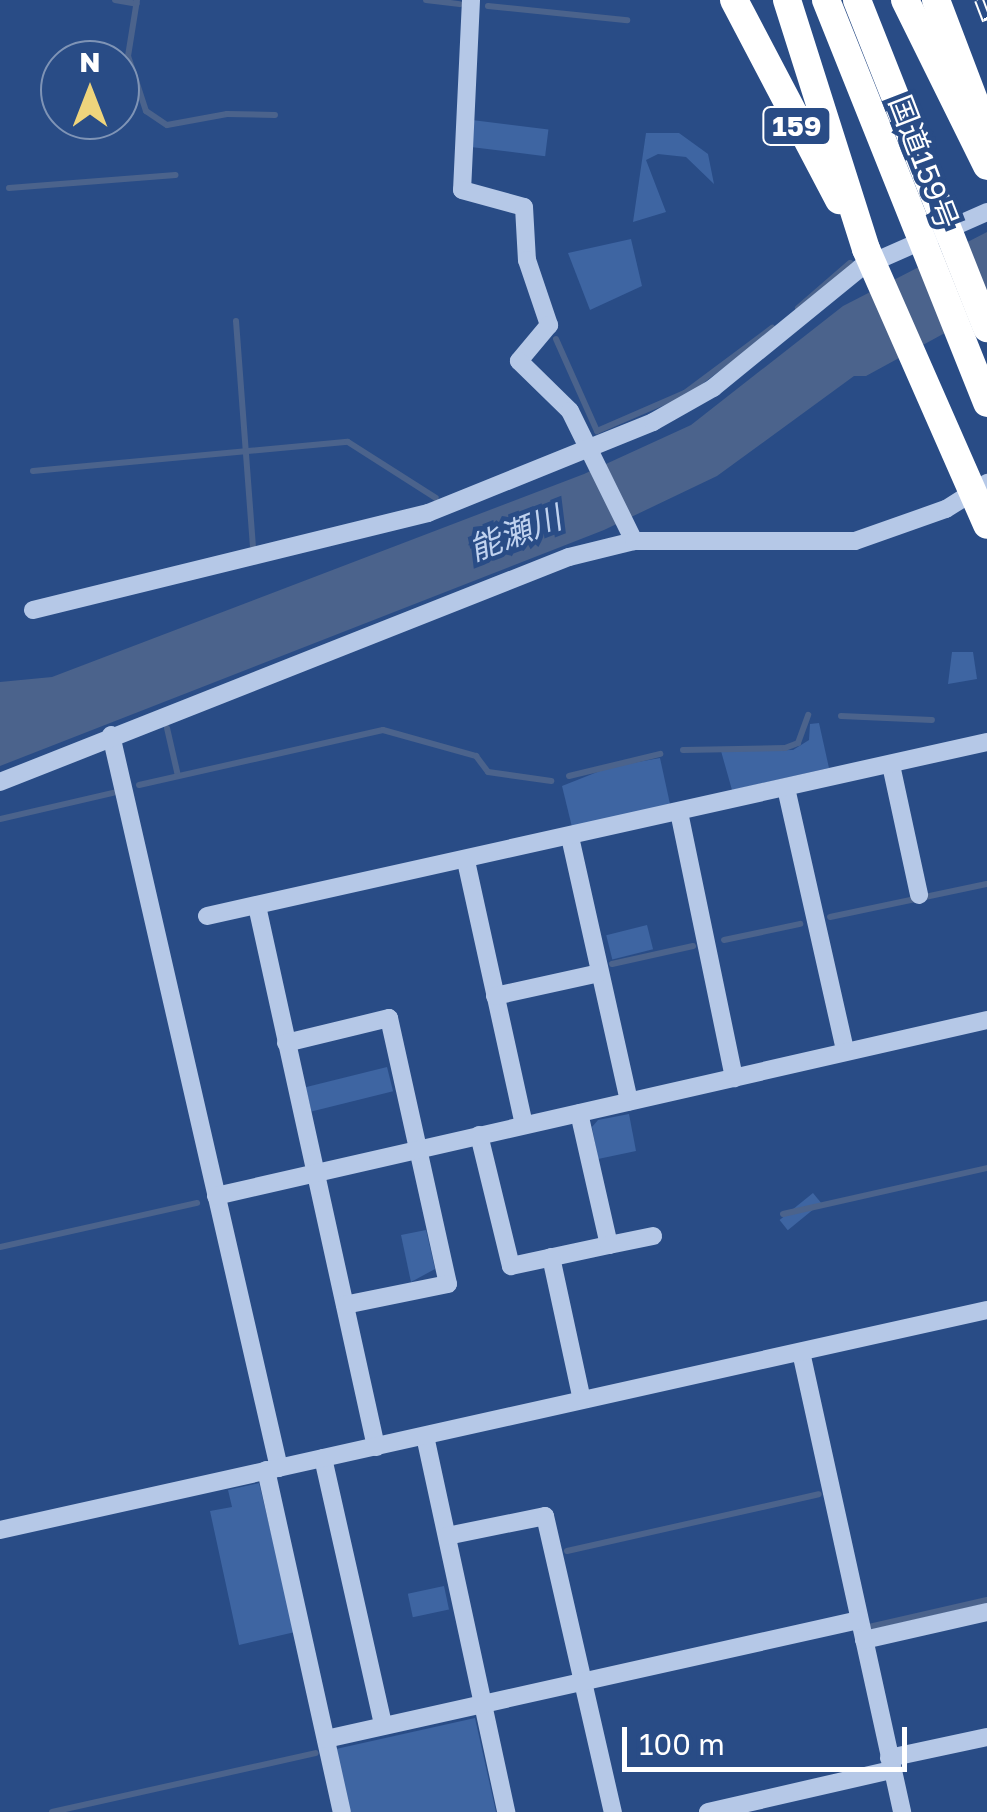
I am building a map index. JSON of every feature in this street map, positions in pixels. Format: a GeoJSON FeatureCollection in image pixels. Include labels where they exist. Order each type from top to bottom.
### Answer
{"type":"FeatureCollection","features":[{"type":"Feature","properties":{"kind":"highway","name":"159"},"geometry":{"type":"LineString","coordinates":[[734,0],[870,259],[915,363],[980,486],[987,525]]}},
{"type":"Feature","properties":{"kind":"highway","name":"159"},"geometry":{"type":"LineString","coordinates":[[787,0],[870,259]]}},
{"type":"Feature","properties":{"kind":"highway","name":"国道159号"},"geometry":{"type":"LineString","coordinates":[[826,0],[914,227],[976,338]]}},
{"type":"Feature","properties":{"kind":"highway","name":"国道159号"},"geometry":{"type":"LineString","coordinates":[[857,0],[940,216],[976,338],[987,403]]}},
{"type":"Feature","properties":{"kind":"highway"},"geometry":{"type":"LineString","coordinates":[[905,0],[987,166]]}},
{"type":"Feature","properties":{"kind":"highway"},"geometry":{"type":"LineString","coordinates":[[936,0],[987,134]]}},
{"type":"Feature","properties":{"kind":"street"},"geometry":{"type":"LineString","coordinates":[[471,0],[462,190],[524,207],[527,260],[549,325],[519,361],[570,411],[594,452],[632,536]]}},
{"type":"Feature","properties":{"kind":"street"},"geometry":{"type":"LineString","coordinates":[[33,610],[428,513],[594,452],[713,388],[870,259],[987,212]]}},
{"type":"Feature","properties":{"kind":"street"},"geometry":{"type":"LineString","coordinates":[[0,782],[110,735],[632,536],[855,541],[946,509],[980,486]]}},
{"type":"Feature","properties":{"kind":"street"},"geometry":{"type":"LineString","coordinates":[[110,735],[216,1196],[342,1812]]}},
{"type":"Feature","properties":{"kind":"street"},"geometry":{"type":"LineString","coordinates":[[207,916],[987,742]]}},
{"type":"Feature","properties":{"kind":"street"},"geometry":{"type":"LineString","coordinates":[[891,765],[919,895]]}},
{"type":"Feature","properties":{"kind":"street"},"geometry":{"type":"LineString","coordinates":[[786,788],[844,1050]]}},
{"type":"Feature","properties":{"kind":"street"},"geometry":{"type":"LineString","coordinates":[[679,812],[734,1078]]}},
{"type":"Feature","properties":{"kind":"street"},"geometry":{"type":"LineString","coordinates":[[570,837],[629,1102]]}},
{"type":"Feature","properties":{"kind":"street"},"geometry":{"type":"LineString","coordinates":[[466,861],[524,1125]]}},
{"type":"Feature","properties":{"kind":"street"},"geometry":{"type":"LineString","coordinates":[[257,906],[376,1447]]}},
{"type":"Feature","properties":{"kind":"street"},"geometry":{"type":"LineString","coordinates":[[495,996],[600,973]]}},
{"type":"Feature","properties":{"kind":"street"},"geometry":{"type":"LineString","coordinates":[[286,1043],[388,1018],[448,1284],[345,1305]]}},
{"type":"Feature","properties":{"kind":"street"},"geometry":{"type":"LineString","coordinates":[[216,1196],[987,1020]]}},
{"type":"Feature","properties":{"kind":"street"},"geometry":{"type":"LineString","coordinates":[[579,1113],[609,1245]]}},
{"type":"Feature","properties":{"kind":"street"},"geometry":{"type":"LineString","coordinates":[[479,1135],[510,1266],[653,1236]]}},
{"type":"Feature","properties":{"kind":"street"},"geometry":{"type":"LineString","coordinates":[[551,1258],[582,1400]]}},
{"type":"Feature","properties":{"kind":"street"},"geometry":{"type":"LineString","coordinates":[[0,1530],[987,1310]]}},
{"type":"Feature","properties":{"kind":"street"},"geometry":{"type":"LineString","coordinates":[[801,1352],[902,1812]]}},
{"type":"Feature","properties":{"kind":"street"},"geometry":{"type":"LineString","coordinates":[[425,1436],[506,1812]]}},
{"type":"Feature","properties":{"kind":"street"},"geometry":{"type":"LineString","coordinates":[[323,1458],[383,1725]]}},
{"type":"Feature","properties":{"kind":"street"},"geometry":{"type":"LineString","coordinates":[[447,1536],[545,1516],[613,1812]]}},
{"type":"Feature","properties":{"kind":"street"},"geometry":{"type":"LineString","coordinates":[[864,1640],[987,1612]]}},
{"type":"Feature","properties":{"kind":"street"},"geometry":{"type":"LineString","coordinates":[[326,1738],[859,1620]]}},
{"type":"Feature","properties":{"kind":"street"},"geometry":{"type":"LineString","coordinates":[[708,1812],[987,1737]]}},
{"type":"Feature","properties":{"kind":"shaded area"},"geometry":{"type":"Polygon","coordinates":[[[472,120],[548,129],[545,156],[469,147],[472,120]]]}},
{"type":"Feature","properties":{"kind":"shaded area"},"geometry":{"type":"Polygon","coordinates":[[[646,133],[679,133],[708,154],[714,184],[686,157],[658,154],[646,160],[666,212],[633,222],[646,133]]]}},
{"type":"Feature","properties":{"kind":"shaded area"},"geometry":{"type":"Polygon","coordinates":[[[631,239],[642,286],[590,310],[568,253],[631,239]]]}},
{"type":"Feature","properties":{"kind":"shaded area"},"geometry":{"type":"Polygon","coordinates":[[[952,652],[973,652],[977,679],[948,684],[952,652]]]}},
{"type":"Feature","properties":{"kind":"shaded area"},"geometry":{"type":"Polygon","coordinates":[[[819,723],[829,768],[732,790],[721,751],[793,750],[809,740],[810,724],[819,723]]]}},
{"type":"Feature","properties":{"kind":"shaded area"},"geometry":{"type":"Polygon","coordinates":[[[660,758],[670,804],[572,827],[562,786],[610,767],[660,758]]]}},
{"type":"Feature","properties":{"kind":"shaded area"},"geometry":{"type":"Polygon","coordinates":[[[647,925],[653,949],[612,959],[606,935],[647,925]]]}},
{"type":"Feature","properties":{"kind":"shaded area"},"geometry":{"type":"Polygon","coordinates":[[[387,1067],[393,1091],[312,1112],[305,1087],[387,1067]]]}},
{"type":"Feature","properties":{"kind":"shaded area"},"geometry":{"type":"Polygon","coordinates":[[[629,1114],[636,1151],[598,1159],[592,1127],[598,1120],[629,1114]]]}},
{"type":"Feature","properties":{"kind":"shaded area"},"geometry":{"type":"Polygon","coordinates":[[[813,1193],[821,1203],[788,1230],[780,1220],[813,1193]]]}},
{"type":"Feature","properties":{"kind":"shaded area"},"geometry":{"type":"Polygon","coordinates":[[[426,1230],[435,1269],[411,1282],[401,1235],[426,1230]]]}},
{"type":"Feature","properties":{"kind":"shaded area"},"geometry":{"type":"Polygon","coordinates":[[[259,1483],[295,1632],[239,1645],[210,1511],[232,1507],[228,1490],[259,1483]]]}},
{"type":"Feature","properties":{"kind":"shaded area"},"geometry":{"type":"Polygon","coordinates":[[[444,1586],[449,1609],[413,1617],[408,1594],[444,1586]]]}},
{"type":"Feature","properties":{"kind":"shaded area"},"geometry":{"type":"Polygon","coordinates":[[[475,1718],[496,1812],[350,1812],[336,1749],[475,1718]]]}},
{"type":"Feature","properties":{"kind":"water","name":"能瀬川"},"geometry":{"type":"Polygon","coordinates":[[[987,232],[987,310],[866,376],[854,376],[717,476],[604,530],[0,766],[0,682],[52,677],[584,474],[691,425],[843,306],[987,232]]]}},
{"type":"Feature","properties":{"kind":"waterway"},"geometry":{"type":"LineString","coordinates":[[115,0],[137,4]]}},
{"type":"Feature","properties":{"kind":"waterway"},"geometry":{"type":"LineString","coordinates":[[137,0],[128,56],[146,111],[167,125],[227,114],[275,115]]}},
{"type":"Feature","properties":{"kind":"waterway"},"geometry":{"type":"LineString","coordinates":[[426,0],[460,4]]}},
{"type":"Feature","properties":{"kind":"waterway"},"geometry":{"type":"LineString","coordinates":[[488,6],[627,20]]}},
{"type":"Feature","properties":{"kind":"waterway"},"geometry":{"type":"LineString","coordinates":[[9,188],[175,175]]}},
{"type":"Feature","properties":{"kind":"waterway"},"geometry":{"type":"LineString","coordinates":[[798,308],[850,263]]}},
{"type":"Feature","properties":{"kind":"waterway"},"geometry":{"type":"LineString","coordinates":[[236,321],[253,545]]}},
{"type":"Feature","properties":{"kind":"waterway"},"geometry":{"type":"LineString","coordinates":[[556,339],[597,431],[685,393],[772,328]]}},
{"type":"Feature","properties":{"kind":"waterway"},"geometry":{"type":"LineString","coordinates":[[33,471],[348,442],[436,498]]}},
{"type":"Feature","properties":{"kind":"waterway"},"geometry":{"type":"LineString","coordinates":[[683,750],[785,748],[798,743],[808,715]]}},
{"type":"Feature","properties":{"kind":"waterway"},"geometry":{"type":"LineString","coordinates":[[841,716],[932,720]]}},
{"type":"Feature","properties":{"kind":"waterway"},"geometry":{"type":"LineString","coordinates":[[167,728],[178,776]]}},
{"type":"Feature","properties":{"kind":"waterway"},"geometry":{"type":"LineString","coordinates":[[139,785],[383,730],[476,756],[488,772],[551,781]]}},
{"type":"Feature","properties":{"kind":"waterway"},"geometry":{"type":"LineString","coordinates":[[569,776],[660,754]]}},
{"type":"Feature","properties":{"kind":"waterway"},"geometry":{"type":"LineString","coordinates":[[0,819],[113,793]]}},
{"type":"Feature","properties":{"kind":"waterway"},"geometry":{"type":"LineString","coordinates":[[830,917],[987,884]]}},
{"type":"Feature","properties":{"kind":"waterway"},"geometry":{"type":"LineString","coordinates":[[724,940],[800,924]]}},
{"type":"Feature","properties":{"kind":"waterway"},"geometry":{"type":"LineString","coordinates":[[612,964],[693,946]]}},
{"type":"Feature","properties":{"kind":"waterway"},"geometry":{"type":"LineString","coordinates":[[783,1214],[987,1168]]}},
{"type":"Feature","properties":{"kind":"waterway"},"geometry":{"type":"LineString","coordinates":[[0,1247],[197,1203]]}},
{"type":"Feature","properties":{"kind":"waterway"},"geometry":{"type":"LineString","coordinates":[[567,1551],[819,1494]]}},
{"type":"Feature","properties":{"kind":"waterway"},"geometry":{"type":"LineString","coordinates":[[869,1627],[987,1600]]}},
{"type":"Feature","properties":{"kind":"waterway"},"geometry":{"type":"LineString","coordinates":[[52,1812],[315,1753]]}},
{"type":"Feature","properties":{"kind":"railway"},"geometry":{"type":"LineString","coordinates":[[979,0],[987,21]]}}]}
